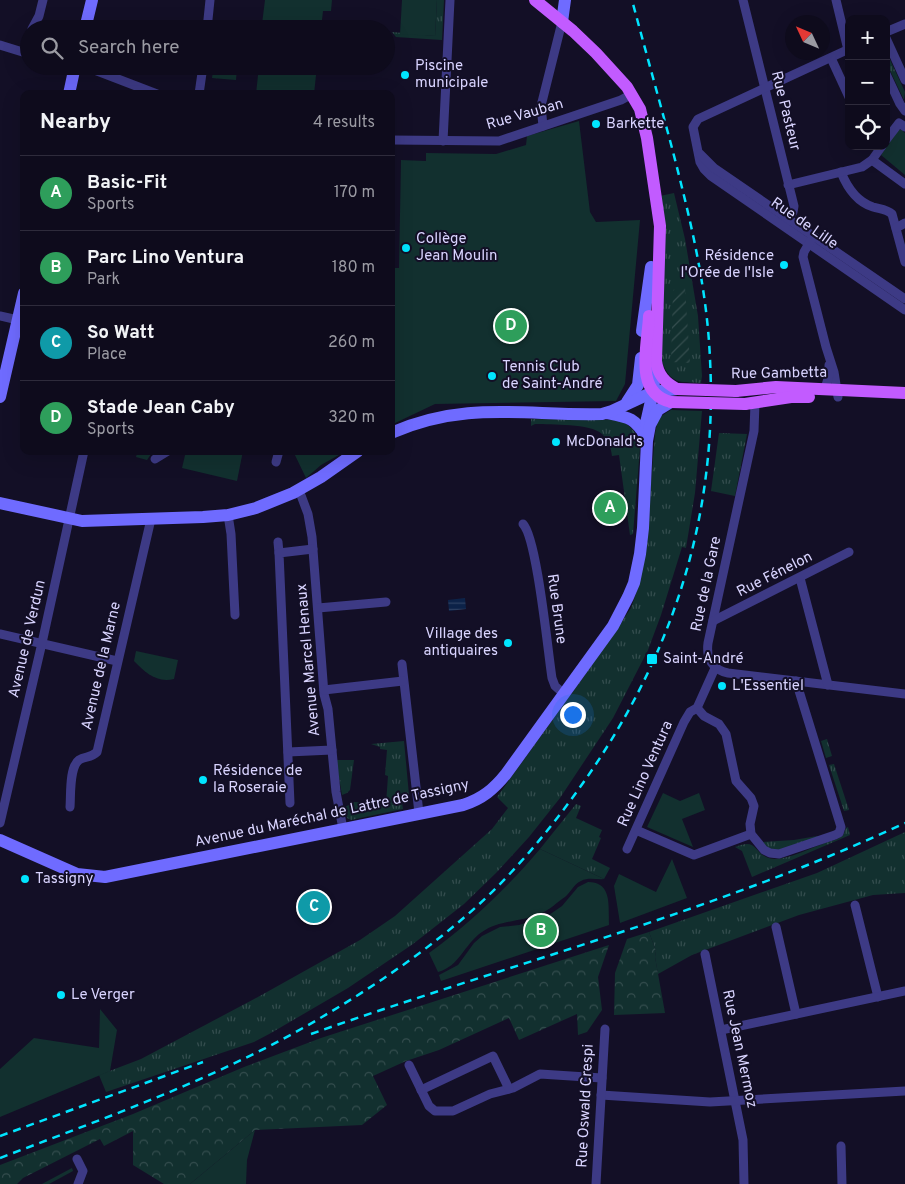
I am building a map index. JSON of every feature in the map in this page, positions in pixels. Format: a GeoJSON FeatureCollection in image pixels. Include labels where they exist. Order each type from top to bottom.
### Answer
{"type":"FeatureCollection","features":[{"type":"Feature","properties":{"kind":"main road"},"geometry":{"type":"LineString","coordinates":[[86,20],[92,0]]}},
{"type":"Feature","properties":{"kind":"main road"},"geometry":{"type":"LineString","coordinates":[[535,0],[596,53],[632,94],[642,116],[660,217],[656,361],[662,378],[677,389]]}},
{"type":"Feature","properties":{"kind":"main road"},"geometry":{"type":"LineString","coordinates":[[562,22],[565,0]]}},
{"type":"Feature","properties":{"kind":"main road"},"geometry":{"type":"LineString","coordinates":[[70,90],[73,75]]}},
{"type":"Feature","properties":{"kind":"main road"},"geometry":{"type":"LineString","coordinates":[[653,181],[646,371],[647,381],[652,392],[671,402]]}},
{"type":"Feature","properties":{"kind":"main road"},"geometry":{"type":"LineString","coordinates":[[626,404],[636,390],[640,377],[642,323],[651,267]]}},
{"type":"Feature","properties":{"kind":"main road"},"geometry":{"type":"LineString","coordinates":[[0,397],[20,311]]}},
{"type":"Feature","properties":{"kind":"main road","name":"Avenue du Maréchal de Lattre de Tassigny"},"geometry":{"type":"LineString","coordinates":[[0,840],[77,874],[105,877],[467,803],[482,797],[495,788],[613,626],[634,582],[643,528],[646,425],[656,361]]}},
{"type":"Feature","properties":{"kind":"main road","name":"Rue Gambetta"},"geometry":{"type":"LineString","coordinates":[[607,413],[652,392],[677,389],[736,391],[776,387],[905,400]]}},
{"type":"Feature","properties":{"kind":"main road","name":"Rue Gambetta"},"geometry":{"type":"LineString","coordinates":[[671,402],[750,404],[834,392],[905,393]]}},
{"type":"Feature","properties":{"kind":"main road","name":"Avenue du Maréchal de Lattre de Tassigny"},"geometry":{"type":"LineString","coordinates":[[647,441],[654,416],[660,408],[671,402]]}},
{"type":"Feature","properties":{"kind":"main road"},"geometry":{"type":"LineString","coordinates":[[395,432],[430,419],[473,412],[607,413],[633,420],[640,427],[647,441]]}},
{"type":"Feature","properties":{"kind":"main road"},"geometry":{"type":"LineString","coordinates":[[0,503],[69,519],[92,521],[228,515],[262,506],[299,490],[352,455]]}},
{"type":"Feature","properties":{"kind":"street"},"geometry":{"type":"LineString","coordinates":[[37,20],[43,0]]}},
{"type":"Feature","properties":{"kind":"street"},"geometry":{"type":"LineString","coordinates":[[208,20],[210,0]]}},
{"type":"Feature","properties":{"kind":"street"},"geometry":{"type":"LineString","coordinates":[[443,141],[450,0]]}},
{"type":"Feature","properties":{"kind":"street","name":"Rue Pasteur"},"geometry":{"type":"LineString","coordinates":[[743,0],[794,206],[793,212],[783,227]]}},
{"type":"Feature","properties":{"kind":"street"},"geometry":{"type":"LineString","coordinates":[[836,0],[845,37]]}},
{"type":"Feature","properties":{"kind":"street"},"geometry":{"type":"LineString","coordinates":[[543,126],[541,106],[562,22]]}},
{"type":"Feature","properties":{"kind":"street"},"geometry":{"type":"LineString","coordinates":[[890,30],[905,24]]}},
{"type":"Feature","properties":{"kind":"street"},"geometry":{"type":"LineString","coordinates":[[0,45],[20,51]]}},
{"type":"Feature","properties":{"kind":"street"},"geometry":{"type":"LineString","coordinates":[[890,47],[905,80]]}},
{"type":"Feature","properties":{"kind":"street"},"geometry":{"type":"LineString","coordinates":[[765,88],[845,51]]}},
{"type":"Feature","properties":{"kind":"street"},"geometry":{"type":"LineString","coordinates":[[831,58],[845,88]]}},
{"type":"Feature","properties":{"kind":"street"},"geometry":{"type":"LineString","coordinates":[[107,75],[147,90]]}},
{"type":"Feature","properties":{"kind":"street"},"geometry":{"type":"LineString","coordinates":[[200,90],[202,75]]}},
{"type":"Feature","properties":{"kind":"street"},"geometry":{"type":"LineString","coordinates":[[890,83],[905,112],[902,125],[890,136]]}},
{"type":"Feature","properties":{"kind":"street","name":"Rue de Lille"},"geometry":{"type":"LineString","coordinates":[[765,88],[695,121],[694,130],[700,162],[708,173],[783,227],[905,310]]}},
{"type":"Feature","properties":{"kind":"street","name":"Rue Vauban"},"geometry":{"type":"LineString","coordinates":[[395,140],[494,142],[621,100],[632,94]]}},
{"type":"Feature","properties":{"kind":"street"},"geometry":{"type":"LineString","coordinates":[[788,184],[865,166],[879,150]]}},
{"type":"Feature","properties":{"kind":"street","name":"Rue de Lille"},"geometry":{"type":"LineString","coordinates":[[699,151],[709,164],[905,299]]}},
{"type":"Feature","properties":{"kind":"street"},"geometry":{"type":"LineString","coordinates":[[872,160],[905,184]]}},
{"type":"Feature","properties":{"kind":"street"},"geometry":{"type":"LineString","coordinates":[[841,172],[849,188],[861,201],[870,206],[887,210],[892,214],[905,262]]}},
{"type":"Feature","properties":{"kind":"street"},"geometry":{"type":"LineString","coordinates":[[896,228],[905,223]]}},
{"type":"Feature","properties":{"kind":"street"},"geometry":{"type":"LineString","coordinates":[[814,236],[804,252],[803,258],[826,348],[834,392]]}},
{"type":"Feature","properties":{"kind":"street"},"geometry":{"type":"LineString","coordinates":[[0,316],[18,320]]}},
{"type":"Feature","properties":{"kind":"street","name":"Rue de la Gare"},"geometry":{"type":"LineString","coordinates":[[715,668],[708,654],[708,643],[754,431],[750,404]]}},
{"type":"Feature","properties":{"kind":"street","name":"Avenue de Verdun"},"geometry":{"type":"LineString","coordinates":[[0,823],[83,455]]}},
{"type":"Feature","properties":{"kind":"street"},"geometry":{"type":"LineString","coordinates":[[154,459],[161,455]]}},
{"type":"Feature","properties":{"kind":"street"},"geometry":{"type":"LineString","coordinates":[[276,462],[278,455]]}},
{"type":"Feature","properties":{"kind":"street","name":"Avenue Marcel Henaux"},"geometry":{"type":"LineString","coordinates":[[299,490],[308,514],[313,549],[324,690],[328,709],[336,792],[343,829]]}},
{"type":"Feature","properties":{"kind":"street"},"geometry":{"type":"LineString","coordinates":[[228,515],[231,534],[235,615]]}},
{"type":"Feature","properties":{"kind":"street","name":"Avenue de la Marne"},"geometry":{"type":"LineString","coordinates":[[70,807],[72,772],[75,764],[80,759],[93,756],[97,752],[151,519]]}},
{"type":"Feature","properties":{"kind":"street","name":"Rue Brune"},"geometry":{"type":"LineString","coordinates":[[523,524],[529,533],[536,565],[552,678],[555,686],[564,694]]}},
{"type":"Feature","properties":{"kind":"street"},"geometry":{"type":"LineString","coordinates":[[278,542],[290,804]]}},
{"type":"Feature","properties":{"kind":"street"},"geometry":{"type":"LineString","coordinates":[[278,553],[313,549]]}},
{"type":"Feature","properties":{"kind":"street","name":"Rue Fénelon"},"geometry":{"type":"LineString","coordinates":[[713,621],[849,552]]}},
{"type":"Feature","properties":{"kind":"street"},"geometry":{"type":"LineString","coordinates":[[800,578],[828,685]]}},
{"type":"Feature","properties":{"kind":"street"},"geometry":{"type":"LineString","coordinates":[[318,608],[386,602]]}},
{"type":"Feature","properties":{"kind":"street"},"geometry":{"type":"LineString","coordinates":[[0,634],[117,661]]}},
{"type":"Feature","properties":{"kind":"street"},"geometry":{"type":"LineString","coordinates":[[402,664],[419,813]]}},
{"type":"Feature","properties":{"kind":"street"},"geometry":{"type":"LineString","coordinates":[[715,668],[728,673],[905,694]]}},
{"type":"Feature","properties":{"kind":"street","name":"Rue Lino Ventura"},"geometry":{"type":"LineString","coordinates":[[627,849],[684,722],[694,710],[715,668]]}},
{"type":"Feature","properties":{"kind":"street"},"geometry":{"type":"LineString","coordinates":[[324,690],[404,681]]}},
{"type":"Feature","properties":{"kind":"street"},"geometry":{"type":"LineString","coordinates":[[694,710],[719,724],[728,738],[736,781],[751,798],[754,806],[750,824],[751,834],[764,850],[774,854],[785,852],[835,835],[839,833],[841,827],[796,681]]}},
{"type":"Feature","properties":{"kind":"street"},"geometry":{"type":"LineString","coordinates":[[288,752],[332,750]]}},
{"type":"Feature","properties":{"kind":"street"},"geometry":{"type":"LineString","coordinates":[[636,830],[694,855],[751,834]]}},
{"type":"Feature","properties":{"kind":"street"},"geometry":{"type":"LineString","coordinates":[[855,905],[878,997]]}},
{"type":"Feature","properties":{"kind":"street"},"geometry":{"type":"LineString","coordinates":[[776,927],[796,1014]]}},
{"type":"Feature","properties":{"kind":"street","name":"Rue Jean Mermoz"},"geometry":{"type":"LineString","coordinates":[[705,954],[744,1149],[744,1184]]}},
{"type":"Feature","properties":{"kind":"street"},"geometry":{"type":"LineString","coordinates":[[721,1030],[905,991]]}},
{"type":"Feature","properties":{"kind":"street","name":"Rue Oswald Crespi"},"geometry":{"type":"LineString","coordinates":[[596,1184],[605,1029]]}},
{"type":"Feature","properties":{"kind":"street"},"geometry":{"type":"LineString","coordinates":[[421,1090],[493,1056],[510,1088]]}},
{"type":"Feature","properties":{"kind":"street"},"geometry":{"type":"LineString","coordinates":[[409,1065],[431,1109],[446,1112],[453,1111],[490,1094],[510,1088],[540,1074],[602,1078]]}},
{"type":"Feature","properties":{"kind":"street"},"geometry":{"type":"LineString","coordinates":[[601,1095],[736,1102],[905,1091]]}},
{"type":"Feature","properties":{"kind":"street"},"geometry":{"type":"LineString","coordinates":[[841,1146],[842,1184]]}},
{"type":"Feature","properties":{"kind":"street"},"geometry":{"type":"LineString","coordinates":[[77,1159],[83,1171],[78,1184]]}},
{"type":"Feature","properties":{"kind":"green space"},"geometry":{"type":"Polygon","coordinates":[[[265,0],[332,0],[331,11],[323,11],[322,20],[262,20],[265,0]]]}},
{"type":"Feature","properties":{"kind":"green space"},"geometry":{"type":"Polygon","coordinates":[[[402,0],[437,0],[435,36],[400,34],[402,0]]]}},
{"type":"Feature","properties":{"kind":"green space"},"geometry":{"type":"Polygon","coordinates":[[[437,0],[444,0],[442,40],[396,37],[395,32],[435,36],[437,0]]]}},
{"type":"Feature","properties":{"kind":"green space"},"geometry":{"type":"Polygon","coordinates":[[[890,60],[905,92],[904,100],[890,70],[890,60]]]}},
{"type":"Feature","properties":{"kind":"green space"},"geometry":{"type":"Polygon","coordinates":[[[212,75],[236,75],[236,80],[212,78],[212,75]]]}},
{"type":"Feature","properties":{"kind":"green space"},"geometry":{"type":"Polygon","coordinates":[[[258,75],[316,75],[314,90],[256,90],[258,75]]]}},
{"type":"Feature","properties":{"kind":"green space"},"geometry":{"type":"Polygon","coordinates":[[[579,121],[590,212],[596,222],[640,220],[625,384],[616,401],[435,404],[395,423],[395,268],[399,268],[401,160],[426,161],[426,153],[496,154],[526,145],[527,136],[579,121]]]}},
{"type":"Feature","properties":{"kind":"green space"},"geometry":{"type":"Polygon","coordinates":[[[897,130],[902,130],[905,133],[905,175],[881,155],[884,150],[890,150],[890,141],[897,130]]]}},
{"type":"Feature","properties":{"kind":"green space"},"geometry":{"type":"Polygon","coordinates":[[[674,193],[685,239],[698,316],[701,383],[681,382],[672,378],[662,362],[660,196],[674,193]]]}},
{"type":"Feature","properties":{"kind":"green space"},"geometry":{"type":"Polygon","coordinates":[[[685,287],[690,363],[671,362],[673,290],[685,287]]]}},
{"type":"Feature","properties":{"kind":"green space"},"geometry":{"type":"Polygon","coordinates":[[[671,410],[702,411],[695,493],[686,548],[682,547],[648,650],[613,718],[560,798],[529,837],[464,904],[413,944],[348,988],[254,1042],[106,1092],[99,1075],[141,1059],[360,940],[395,916],[492,829],[508,808],[497,797],[631,608],[639,585],[646,544],[658,418],[671,410]]]}},
{"type":"Feature","properties":{"kind":"green space"},"geometry":{"type":"Polygon","coordinates":[[[531,419],[621,420],[634,431],[640,448],[633,534],[630,535],[619,455],[612,456],[609,444],[604,436],[596,430],[580,426],[535,424],[531,426],[531,419]]]}},
{"type":"Feature","properties":{"kind":"green space"},"geometry":{"type":"Polygon","coordinates":[[[719,433],[747,434],[735,496],[711,491],[719,433]]]}},
{"type":"Feature","properties":{"kind":"green space"},"geometry":{"type":"Polygon","coordinates":[[[137,455],[150,455],[147,460],[136,457],[137,455]]]}},
{"type":"Feature","properties":{"kind":"green space"},"geometry":{"type":"Polygon","coordinates":[[[185,455],[242,455],[237,481],[182,468],[185,455]]]}},
{"type":"Feature","properties":{"kind":"green space"},"geometry":{"type":"Polygon","coordinates":[[[295,455],[339,455],[321,465],[306,478],[295,455]]]}},
{"type":"Feature","properties":{"kind":"green space"},"geometry":{"type":"Polygon","coordinates":[[[136,651],[178,660],[174,679],[162,680],[147,673],[134,661],[136,651]]]}},
{"type":"Feature","properties":{"kind":"green space"},"geometry":{"type":"Polygon","coordinates":[[[827,739],[832,756],[826,758],[821,741],[827,739]]]}},
{"type":"Feature","properties":{"kind":"green space"},"geometry":{"type":"Polygon","coordinates":[[[404,741],[409,795],[401,796],[403,809],[351,820],[347,818],[345,807],[354,802],[386,804],[388,776],[385,775],[387,750],[380,749],[380,747],[371,744],[404,741]]]}},
{"type":"Feature","properties":{"kind":"green space"},"geometry":{"type":"Polygon","coordinates":[[[336,760],[354,760],[350,790],[342,795],[336,760]]]}},
{"type":"Feature","properties":{"kind":"green space"},"geometry":{"type":"Polygon","coordinates":[[[834,764],[849,810],[844,811],[829,765],[834,764]]]}},
{"type":"Feature","properties":{"kind":"green space"},"geometry":{"type":"Polygon","coordinates":[[[663,793],[680,801],[699,793],[705,810],[682,819],[693,847],[647,827],[663,793]]]}},
{"type":"Feature","properties":{"kind":"green space"},"geometry":{"type":"Polygon","coordinates":[[[576,804],[581,806],[576,818],[602,830],[599,837],[601,838],[592,859],[610,868],[604,879],[540,849],[576,804]]]}},
{"type":"Feature","properties":{"kind":"green space"},"geometry":{"type":"Polygon","coordinates":[[[848,827],[850,835],[752,877],[742,851],[735,847],[749,844],[768,858],[782,858],[838,839],[848,827]]]}},
{"type":"Feature","properties":{"kind":"green space"},"geometry":{"type":"Polygon","coordinates":[[[905,832],[905,893],[873,895],[799,915],[692,955],[658,974],[655,957],[656,951],[649,932],[817,873],[905,832]]]}},
{"type":"Feature","properties":{"kind":"green space"},"geometry":{"type":"Polygon","coordinates":[[[817,836],[776,851],[771,850],[760,842],[794,840],[817,836]]]}},
{"type":"Feature","properties":{"kind":"green space"},"geometry":{"type":"Polygon","coordinates":[[[540,849],[604,879],[581,881],[565,897],[544,912],[533,917],[489,928],[471,942],[452,965],[438,972],[429,953],[488,904],[540,849]]]}},
{"type":"Feature","properties":{"kind":"green space"},"geometry":{"type":"Polygon","coordinates":[[[672,859],[687,898],[620,923],[614,886],[619,874],[656,892],[672,859]]]}},
{"type":"Feature","properties":{"kind":"green space"},"geometry":{"type":"Polygon","coordinates":[[[588,882],[602,886],[605,891],[609,903],[609,925],[441,981],[439,975],[458,965],[474,943],[482,936],[500,927],[519,925],[546,917],[562,906],[578,887],[588,882]]]}},
{"type":"Feature","properties":{"kind":"green space"},"geometry":{"type":"Polygon","coordinates":[[[649,932],[656,951],[655,957],[665,1013],[614,1015],[615,973],[627,939],[649,932]]]}},
{"type":"Feature","properties":{"kind":"green space"},"geometry":{"type":"Polygon","coordinates":[[[609,945],[598,977],[602,1010],[587,1032],[578,1035],[577,1014],[519,1040],[509,1018],[439,1050],[406,1061],[373,1076],[387,1105],[362,1125],[255,1130],[190,1184],[164,1184],[133,1165],[133,1131],[104,1146],[100,1139],[23,1178],[17,1184],[0,1184],[0,1165],[133,1114],[244,1067],[321,1038],[609,945]]]}},
{"type":"Feature","properties":{"kind":"green space"},"geometry":{"type":"Polygon","coordinates":[[[100,1009],[117,1030],[110,1071],[0,1117],[0,1069],[34,1038],[99,1048],[100,1009]]]}},
{"type":"Feature","properties":{"kind":"green space"},"geometry":{"type":"Polygon","coordinates":[[[255,1130],[247,1160],[246,1184],[190,1184],[255,1130]]]}},
{"type":"Feature","properties":{"kind":"green space"},"geometry":{"type":"Polygon","coordinates":[[[72,1168],[73,1171],[49,1184],[42,1184],[72,1168]]]}},
{"type":"Feature","properties":{"kind":"water"},"geometry":{"type":"Polygon","coordinates":[[[465,598],[466,609],[449,611],[448,600],[465,598]]]}},
{"type":"Feature","properties":{"kind":"railway"},"geometry":{"type":"LineString","coordinates":[[0,1158],[164,1094],[245,1058],[284,1039],[322,1017],[415,957],[450,929],[499,885],[543,836],[583,783],[615,734],[642,685],[665,634],[683,582],[697,528],[706,473],[711,417],[710,359],[701,279],[672,148],[632,0]]}},
{"type":"Feature","properties":{"kind":"railway"},"geometry":{"type":"LineString","coordinates":[[311,1034],[611,936],[759,884],[833,855],[905,823]]}},
{"type":"Feature","properties":{"kind":"railway"},"geometry":{"type":"LineString","coordinates":[[0,1136],[203,1062]]}},
{"type":"Feature","properties":{"kind":"place","name":"Piscine municipale"},"geometry":{"type":"Point","coordinates":[405,75]}},
{"type":"Feature","properties":{"kind":"place","name":"Barkette"},"geometry":{"type":"Point","coordinates":[596,124]}},
{"type":"Feature","properties":{"kind":"place","name":"Collège Jean Moulin"},"geometry":{"type":"Point","coordinates":[406,248]}},
{"type":"Feature","properties":{"kind":"place","name":"Résidence l'Orée de l'Isle"},"geometry":{"type":"Point","coordinates":[784,265]}},
{"type":"Feature","properties":{"kind":"place","name":"Stade Jean Caby"},"geometry":{"type":"Point","coordinates":[511,326]}},
{"type":"Feature","properties":{"kind":"place","name":"Tennis Club de Saint-André"},"geometry":{"type":"Point","coordinates":[492,376]}},
{"type":"Feature","properties":{"kind":"place","name":"McDonald's"},"geometry":{"type":"Point","coordinates":[556,442]}},
{"type":"Feature","properties":{"kind":"place","name":"Basic-Fit"},"geometry":{"type":"Point","coordinates":[610,508]}},
{"type":"Feature","properties":{"kind":"place","name":"Village des antiquaires"},"geometry":{"type":"Point","coordinates":[508,643]}},
{"type":"Feature","properties":{"kind":"place","name":"Saint-André"},"geometry":{"type":"Point","coordinates":[652,659]}},
{"type":"Feature","properties":{"kind":"place","name":"L'Essentiel"},"geometry":{"type":"Point","coordinates":[722,686]}},
{"type":"Feature","properties":{"kind":"place","name":"Résidence de la Roseraie"},"geometry":{"type":"Point","coordinates":[203,780]}},
{"type":"Feature","properties":{"kind":"place","name":"Tassigny"},"geometry":{"type":"Point","coordinates":[25,879]}},
{"type":"Feature","properties":{"kind":"place","name":"So Watt"},"geometry":{"type":"Point","coordinates":[314,907]}},
{"type":"Feature","properties":{"kind":"place","name":"Parc Lino Ventura"},"geometry":{"type":"Point","coordinates":[541,931]}},
{"type":"Feature","properties":{"kind":"place","name":"Le Verger"},"geometry":{"type":"Point","coordinates":[61,995]}}]}
